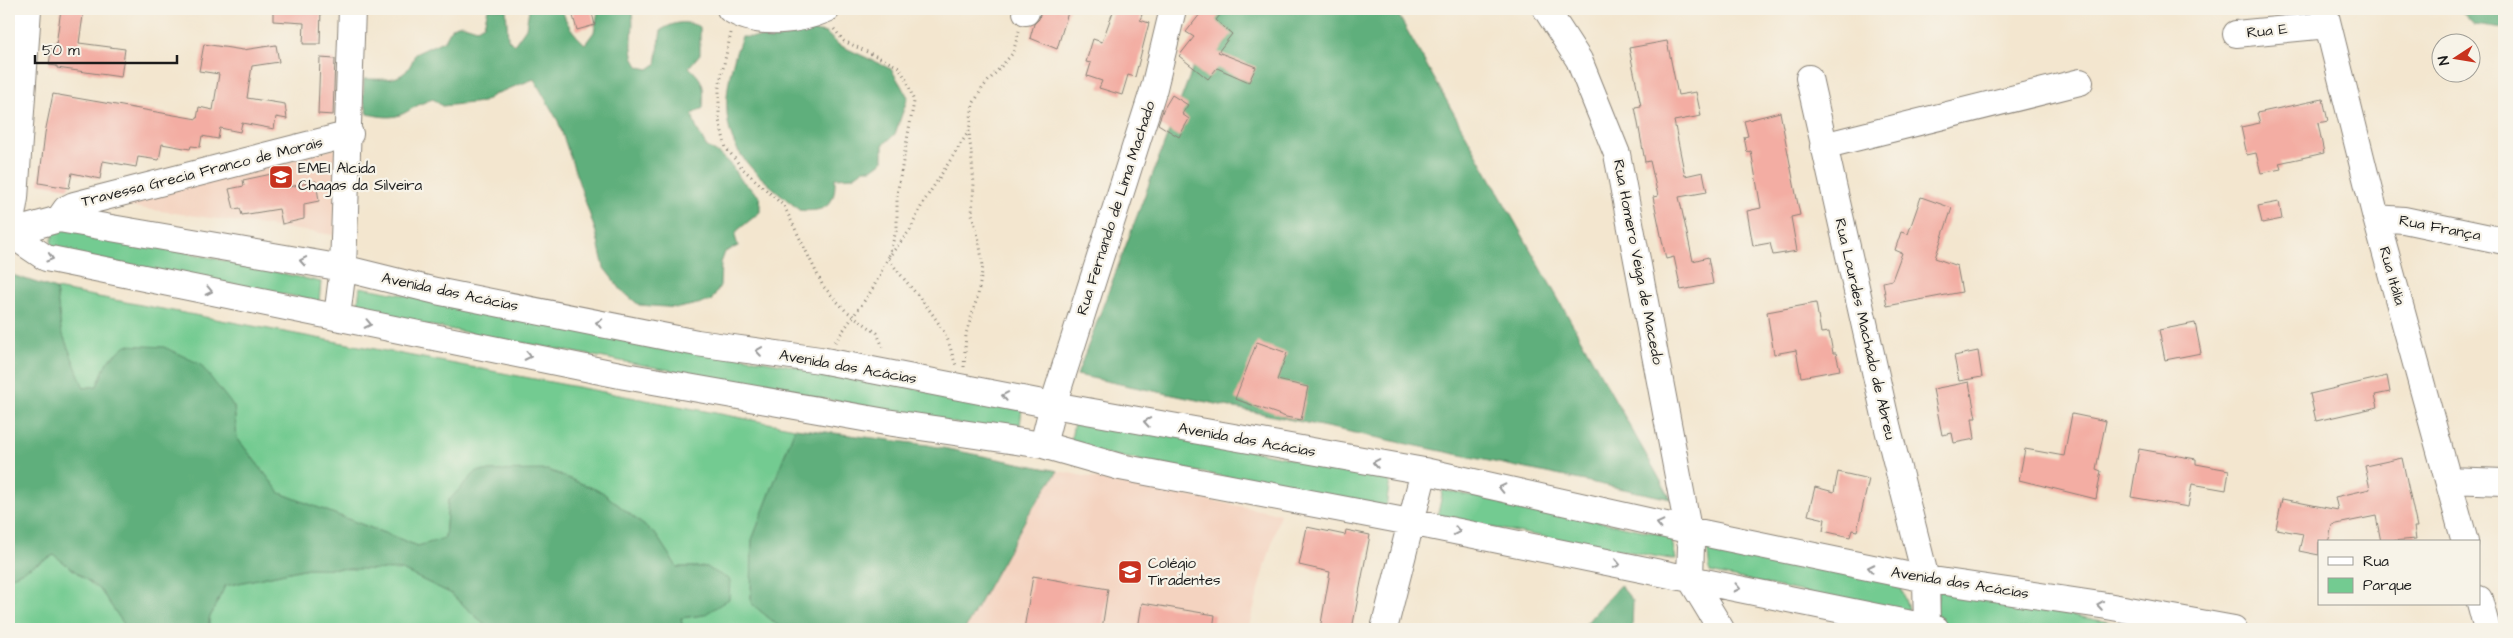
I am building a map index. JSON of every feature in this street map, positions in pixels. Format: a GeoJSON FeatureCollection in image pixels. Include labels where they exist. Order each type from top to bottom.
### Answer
{"type":"FeatureCollection","features":[{"type":"Feature","properties":{"kind":"street"},"geometry":{"type":"LineString","coordinates":[[28,9],[16,198],[9,233],[46,258],[625,376],[886,422],[1043,445],[1120,467],[1410,522],[1932,628]]}},
{"type":"Feature","properties":{"kind":"street"},"geometry":{"type":"LineString","coordinates":[[337,317],[343,268],[350,134],[352,9]]}},
{"type":"Feature","properties":{"kind":"street","name":"Rua Fernando de Lima Machado"},"geometry":{"type":"LineString","coordinates":[[1043,445],[1053,405],[1154,88],[1174,9]]}},
{"type":"Feature","properties":{"kind":"street","name":"Rua Homero Veiga de Macedo"},"geometry":{"type":"LineString","coordinates":[[1546,9],[1579,60],[1618,154],[1689,538],[1690,578]]}},
{"type":"Feature","properties":{"kind":"street"},"geometry":{"type":"LineString","coordinates":[[731,18],[788,21],[808,17],[828,17]]}},
{"type":"Feature","properties":{"kind":"street","name":"Rua E"},"geometry":{"type":"LineString","coordinates":[[2236,34],[2326,17]]}},
{"type":"Feature","properties":{"kind":"street","name":"Rua Itália"},"geometry":{"type":"LineString","coordinates":[[2326,17],[2376,218],[2464,540]]}},
{"type":"Feature","properties":{"kind":"street","name":"Rua Lourdes Machado de Abreu"},"geometry":{"type":"LineString","coordinates":[[1809,78],[1888,429],[1926,579],[1932,628]]}},
{"type":"Feature","properties":{"kind":"street"},"geometry":{"type":"LineString","coordinates":[[1824,146],[2080,82]]}},
{"type":"Feature","properties":{"kind":"street","name":"Travessa Grecia Franco de Morais"},"geometry":{"type":"LineString","coordinates":[[59,219],[66,210],[74,205],[350,134]]}},
{"type":"Feature","properties":{"kind":"street","name":"Rua França"},"geometry":{"type":"LineString","coordinates":[[2376,218],[2404,220],[2504,241]]}},
{"type":"Feature","properties":{"kind":"street","name":"Avenida das Acácias"},"geometry":{"type":"LineString","coordinates":[[9,233],[59,219],[343,268],[436,290],[697,343],[820,360],[895,376],[1424,471],[1689,538],[1926,579],[2137,621],[2234,629]]}},
{"type":"Feature","properties":{"kind":"street"},"geometry":{"type":"LineString","coordinates":[[1384,629],[1424,471]]}},
{"type":"Feature","properties":{"kind":"street"},"geometry":{"type":"LineString","coordinates":[[2449,480],[2504,482]]}},
{"type":"Feature","properties":{"kind":"street"},"geometry":{"type":"LineString","coordinates":[[1690,578],[1721,629]]}},
{"type":"Feature","properties":{"kind":"street"},"geometry":{"type":"LineString","coordinates":[[2480,602],[2487,629]]}},
{"type":"Feature","properties":{"kind":"path"},"geometry":{"type":"LineString","coordinates":[[963,387],[966,334],[978,295],[982,266],[979,240],[972,214],[974,184],[970,131],[973,104],[983,87],[1013,53],[1026,10]]}},
{"type":"Feature","properties":{"kind":"path"},"geometry":{"type":"LineString","coordinates":[[820,360],[855,316],[872,290],[888,258],[897,228],[897,194],[914,102],[908,83],[899,67],[844,41],[828,17]]}},
{"type":"Feature","properties":{"kind":"path"},"geometry":{"type":"LineString","coordinates":[[731,18],[719,86],[719,120],[726,148],[743,169],[784,206],[823,286],[845,310],[877,333],[895,376]]}},
{"type":"Feature","properties":{"kind":"path"},"geometry":{"type":"LineString","coordinates":[[888,258],[910,230],[924,203],[970,131]]}},
{"type":"Feature","properties":{"kind":"path"},"geometry":{"type":"LineString","coordinates":[[888,258],[946,336],[963,387]]}},
{"type":"Feature","properties":{"kind":"shaded area","name":"EMEI Alcida Chagas da Silveira"},"geometry":{"type":"Polygon","coordinates":[[[335,149],[334,235],[117,205],[335,149]]]}},
{"type":"Feature","properties":{"kind":"shaded area","name":"Colégio Tiradentes"},"geometry":{"type":"Polygon","coordinates":[[[1058,471],[1280,514],[1248,629],[965,629],[1028,515],[1058,471]]]}},
{"type":"Feature","properties":{"kind":"green space"},"geometry":{"type":"Polygon","coordinates":[[[488,9],[506,9],[508,39],[514,45],[526,28],[529,9],[562,9],[571,28],[585,44],[594,32],[598,11],[603,9],[631,9],[633,54],[639,67],[649,69],[656,64],[661,30],[680,23],[690,23],[700,27],[700,54],[689,67],[701,81],[703,89],[703,108],[692,114],[696,127],[706,146],[719,154],[732,166],[738,177],[760,197],[760,212],[738,230],[735,236],[738,246],[725,252],[721,263],[720,286],[711,301],[679,308],[639,305],[622,291],[604,268],[596,233],[558,121],[534,79],[495,94],[483,102],[442,106],[433,99],[397,116],[368,114],[363,98],[364,79],[389,79],[402,75],[407,70],[415,54],[445,40],[452,27],[461,24],[477,29],[484,25],[488,9]]]}},
{"type":"Feature","properties":{"kind":"green space"},"geometry":{"type":"Polygon","coordinates":[[[1215,9],[1395,9],[1671,499],[1077,375],[1215,9]]]}},
{"type":"Feature","properties":{"kind":"green space"},"geometry":{"type":"Polygon","coordinates":[[[2459,9],[2504,9],[2504,29],[2474,25],[2459,9]]]}},
{"type":"Feature","properties":{"kind":"green space"},"geometry":{"type":"Polygon","coordinates":[[[813,31],[826,33],[839,45],[891,69],[908,97],[895,134],[883,145],[883,161],[872,169],[864,169],[853,177],[835,178],[834,195],[831,201],[823,208],[808,211],[799,210],[773,188],[755,172],[741,154],[730,132],[727,104],[733,62],[742,37],[779,38],[813,31]]]}},
{"type":"Feature","properties":{"kind":"green space"},"geometry":{"type":"Polygon","coordinates":[[[55,223],[321,282],[319,301],[50,250],[55,223]]]}},
{"type":"Feature","properties":{"kind":"green space"},"geometry":{"type":"Polygon","coordinates":[[[9,274],[56,289],[61,330],[84,388],[97,386],[107,362],[126,345],[164,347],[200,364],[234,407],[237,438],[280,493],[418,546],[445,538],[448,501],[477,471],[548,470],[602,492],[656,535],[677,567],[706,567],[730,580],[729,599],[704,615],[681,618],[683,629],[490,629],[450,593],[402,570],[308,568],[225,586],[209,619],[209,629],[125,629],[126,627],[101,591],[54,555],[9,578],[9,274]]]}},
{"type":"Feature","properties":{"kind":"green space"},"geometry":{"type":"Polygon","coordinates":[[[360,287],[1022,408],[1019,435],[357,312],[360,287]]]}},
{"type":"Feature","properties":{"kind":"green space"},"geometry":{"type":"Polygon","coordinates":[[[56,289],[795,428],[752,540],[751,603],[782,629],[683,629],[681,618],[704,615],[706,567],[677,567],[656,535],[602,492],[549,470],[448,501],[445,538],[418,546],[280,493],[237,438],[234,407],[107,362],[97,386],[83,388],[61,330],[56,289]]]}},
{"type":"Feature","properties":{"kind":"green space"},"geometry":{"type":"Polygon","coordinates":[[[1075,415],[1390,479],[1386,508],[1070,447],[1075,415]]]}},
{"type":"Feature","properties":{"kind":"green space"},"geometry":{"type":"Polygon","coordinates":[[[795,428],[928,445],[1058,471],[1028,515],[965,629],[782,629],[751,603],[752,540],[795,428]]]}},
{"type":"Feature","properties":{"kind":"green space"},"geometry":{"type":"Polygon","coordinates":[[[1443,490],[1671,536],[1676,560],[1437,518],[1443,490]]]}},
{"type":"Feature","properties":{"kind":"green space"},"geometry":{"type":"Polygon","coordinates":[[[1707,544],[1899,581],[1910,615],[1710,572],[1707,544]]]}},
{"type":"Feature","properties":{"kind":"green space"},"geometry":{"type":"Polygon","coordinates":[[[54,555],[101,591],[126,627],[125,629],[9,629],[9,578],[54,555]]]}},
{"type":"Feature","properties":{"kind":"green space"},"geometry":{"type":"Polygon","coordinates":[[[360,567],[402,570],[450,593],[490,629],[209,629],[209,619],[225,586],[308,568],[360,567]]]}},
{"type":"Feature","properties":{"kind":"green space"},"geometry":{"type":"Polygon","coordinates":[[[1620,585],[1633,601],[1632,629],[1581,629],[1620,585]]]}},
{"type":"Feature","properties":{"kind":"green space"},"geometry":{"type":"Polygon","coordinates":[[[1939,591],[2119,624],[2118,629],[1969,629],[1933,623],[1939,591]]]}},
{"type":"Feature","properties":{"kind":"building"},"geometry":{"type":"Polygon","coordinates":[[[61,9],[84,9],[79,43],[125,49],[121,77],[57,68],[57,66],[49,65],[52,44],[56,45],[61,9]]]}},
{"type":"Feature","properties":{"kind":"building"},"geometry":{"type":"Polygon","coordinates":[[[273,9],[321,9],[320,44],[303,44],[304,23],[273,21],[273,9]]]}},
{"type":"Feature","properties":{"kind":"building"},"geometry":{"type":"Polygon","coordinates":[[[571,9],[591,9],[595,25],[577,30],[571,9]]]}},
{"type":"Feature","properties":{"kind":"building"},"geometry":{"type":"Polygon","coordinates":[[[1041,9],[1069,9],[1057,49],[1030,38],[1034,24],[1039,19],[1041,9]]]}},
{"type":"Feature","properties":{"kind":"building"},"geometry":{"type":"Polygon","coordinates":[[[1114,9],[1144,9],[1140,20],[1149,23],[1135,77],[1128,75],[1122,95],[1099,88],[1102,81],[1087,76],[1091,63],[1086,62],[1093,39],[1102,42],[1114,9]]]}},
{"type":"Feature","properties":{"kind":"building"},"geometry":{"type":"Polygon","coordinates":[[[1204,9],[1225,9],[1216,20],[1232,34],[1218,52],[1256,67],[1249,82],[1217,68],[1208,79],[1179,56],[1194,37],[1186,32],[1204,9]]]}},
{"type":"Feature","properties":{"kind":"building"},"geometry":{"type":"Polygon","coordinates":[[[1667,41],[1678,95],[1696,92],[1701,116],[1674,121],[1685,176],[1703,172],[1707,192],[1679,197],[1693,261],[1708,257],[1713,284],[1681,290],[1674,257],[1666,259],[1653,197],[1658,196],[1650,161],[1645,162],[1635,107],[1641,106],[1629,48],[1667,41]]]}},
{"type":"Feature","properties":{"kind":"building"},"geometry":{"type":"Polygon","coordinates":[[[204,44],[243,50],[276,45],[279,62],[252,66],[247,98],[285,104],[287,119],[276,117],[274,129],[242,123],[240,132],[220,128],[218,139],[202,136],[200,147],[191,146],[190,149],[162,144],[159,160],[138,157],[136,167],[103,161],[100,179],[72,173],[69,188],[39,183],[45,133],[53,94],[197,119],[199,107],[213,110],[219,74],[199,71],[204,44]]]}},
{"type":"Feature","properties":{"kind":"building"},"geometry":{"type":"Polygon","coordinates":[[[320,58],[335,59],[333,115],[318,114],[320,58]]]}},
{"type":"Feature","properties":{"kind":"building"},"geometry":{"type":"Polygon","coordinates":[[[1172,95],[1188,105],[1182,114],[1189,119],[1179,137],[1158,124],[1163,110],[1172,95]]]}},
{"type":"Feature","properties":{"kind":"building"},"geometry":{"type":"Polygon","coordinates":[[[2323,99],[2328,121],[2318,123],[2324,153],[2279,163],[2281,169],[2261,173],[2256,153],[2247,155],[2241,127],[2260,123],[2257,113],[2323,99]]]}},
{"type":"Feature","properties":{"kind":"building"},"geometry":{"type":"Polygon","coordinates":[[[1780,112],[1800,215],[1791,217],[1797,251],[1773,255],[1770,243],[1753,246],[1747,211],[1761,208],[1751,151],[1747,152],[1744,137],[1748,136],[1744,121],[1780,112]]]}},
{"type":"Feature","properties":{"kind":"building"},"geometry":{"type":"Polygon","coordinates":[[[281,172],[285,188],[316,181],[319,201],[304,204],[304,219],[282,224],[279,209],[242,215],[240,208],[234,209],[229,189],[244,186],[243,180],[281,172]]]}},
{"type":"Feature","properties":{"kind":"building"},"geometry":{"type":"Polygon","coordinates":[[[1921,197],[1952,208],[1935,258],[1957,266],[1962,292],[1887,306],[1883,282],[1892,280],[1902,253],[1895,250],[1901,232],[1908,234],[1921,197]]]}},
{"type":"Feature","properties":{"kind":"building"},"geometry":{"type":"Polygon","coordinates":[[[2279,202],[2282,219],[2262,223],[2258,206],[2279,202]]]}},
{"type":"Feature","properties":{"kind":"building"},"geometry":{"type":"Polygon","coordinates":[[[1816,303],[1821,333],[1829,332],[1833,353],[1836,353],[1840,370],[1801,377],[1796,350],[1774,354],[1767,312],[1816,303]]]}},
{"type":"Feature","properties":{"kind":"building"},"geometry":{"type":"Polygon","coordinates":[[[2195,323],[2201,353],[2165,360],[2159,330],[2195,323]]]}},
{"type":"Feature","properties":{"kind":"building"},"geometry":{"type":"Polygon","coordinates":[[[1257,342],[1287,353],[1277,380],[1308,387],[1301,420],[1286,417],[1235,399],[1257,342]]]}},
{"type":"Feature","properties":{"kind":"building"},"geometry":{"type":"Polygon","coordinates":[[[1978,351],[1982,377],[1959,381],[1954,356],[1978,351]]]}},
{"type":"Feature","properties":{"kind":"building"},"geometry":{"type":"Polygon","coordinates":[[[2387,376],[2390,392],[2375,395],[2378,407],[2316,421],[2310,394],[2387,376]]]}},
{"type":"Feature","properties":{"kind":"building"},"geometry":{"type":"Polygon","coordinates":[[[1969,382],[1976,418],[1972,418],[1975,439],[1954,443],[1952,433],[1942,435],[1933,389],[1969,382]]]}},
{"type":"Feature","properties":{"kind":"building"},"geometry":{"type":"Polygon","coordinates":[[[2072,414],[2106,421],[2096,469],[2101,471],[2096,499],[2019,480],[2025,449],[2064,456],[2072,414]]]}},
{"type":"Feature","properties":{"kind":"building"},"geometry":{"type":"Polygon","coordinates":[[[2139,449],[2196,459],[2196,464],[2229,470],[2226,490],[2192,484],[2188,507],[2131,497],[2139,449]]]}},
{"type":"Feature","properties":{"kind":"building"},"geometry":{"type":"Polygon","coordinates":[[[2402,458],[2417,527],[2414,527],[2416,539],[2381,540],[2376,516],[2332,525],[2328,540],[2318,540],[2318,555],[2299,551],[2303,534],[2276,529],[2282,499],[2338,510],[2335,497],[2370,489],[2365,466],[2402,458]]]}},
{"type":"Feature","properties":{"kind":"building"},"geometry":{"type":"Polygon","coordinates":[[[1838,472],[1869,479],[1857,531],[1852,530],[1850,537],[1823,531],[1825,519],[1808,515],[1815,487],[1834,492],[1838,472]]]}},
{"type":"Feature","properties":{"kind":"building"},"geometry":{"type":"Polygon","coordinates":[[[1307,527],[1345,535],[1346,530],[1370,535],[1352,629],[1320,629],[1330,572],[1299,565],[1307,527]]]}},
{"type":"Feature","properties":{"kind":"building"},"geometry":{"type":"Polygon","coordinates":[[[1033,576],[1108,589],[1102,629],[1024,629],[1033,576]]]}},
{"type":"Feature","properties":{"kind":"building"},"geometry":{"type":"Polygon","coordinates":[[[1142,603],[1215,615],[1213,629],[1138,629],[1142,603]]]}},
{"type":"Feature","properties":{"kind":"place","name":"EMEI Alcida Chagas da Silveira"},"geometry":{"type":"Point","coordinates":[281,177]}},
{"type":"Feature","properties":{"kind":"place","name":"Colégio Tiradentes"},"geometry":{"type":"Point","coordinates":[1130,572]}}]}
